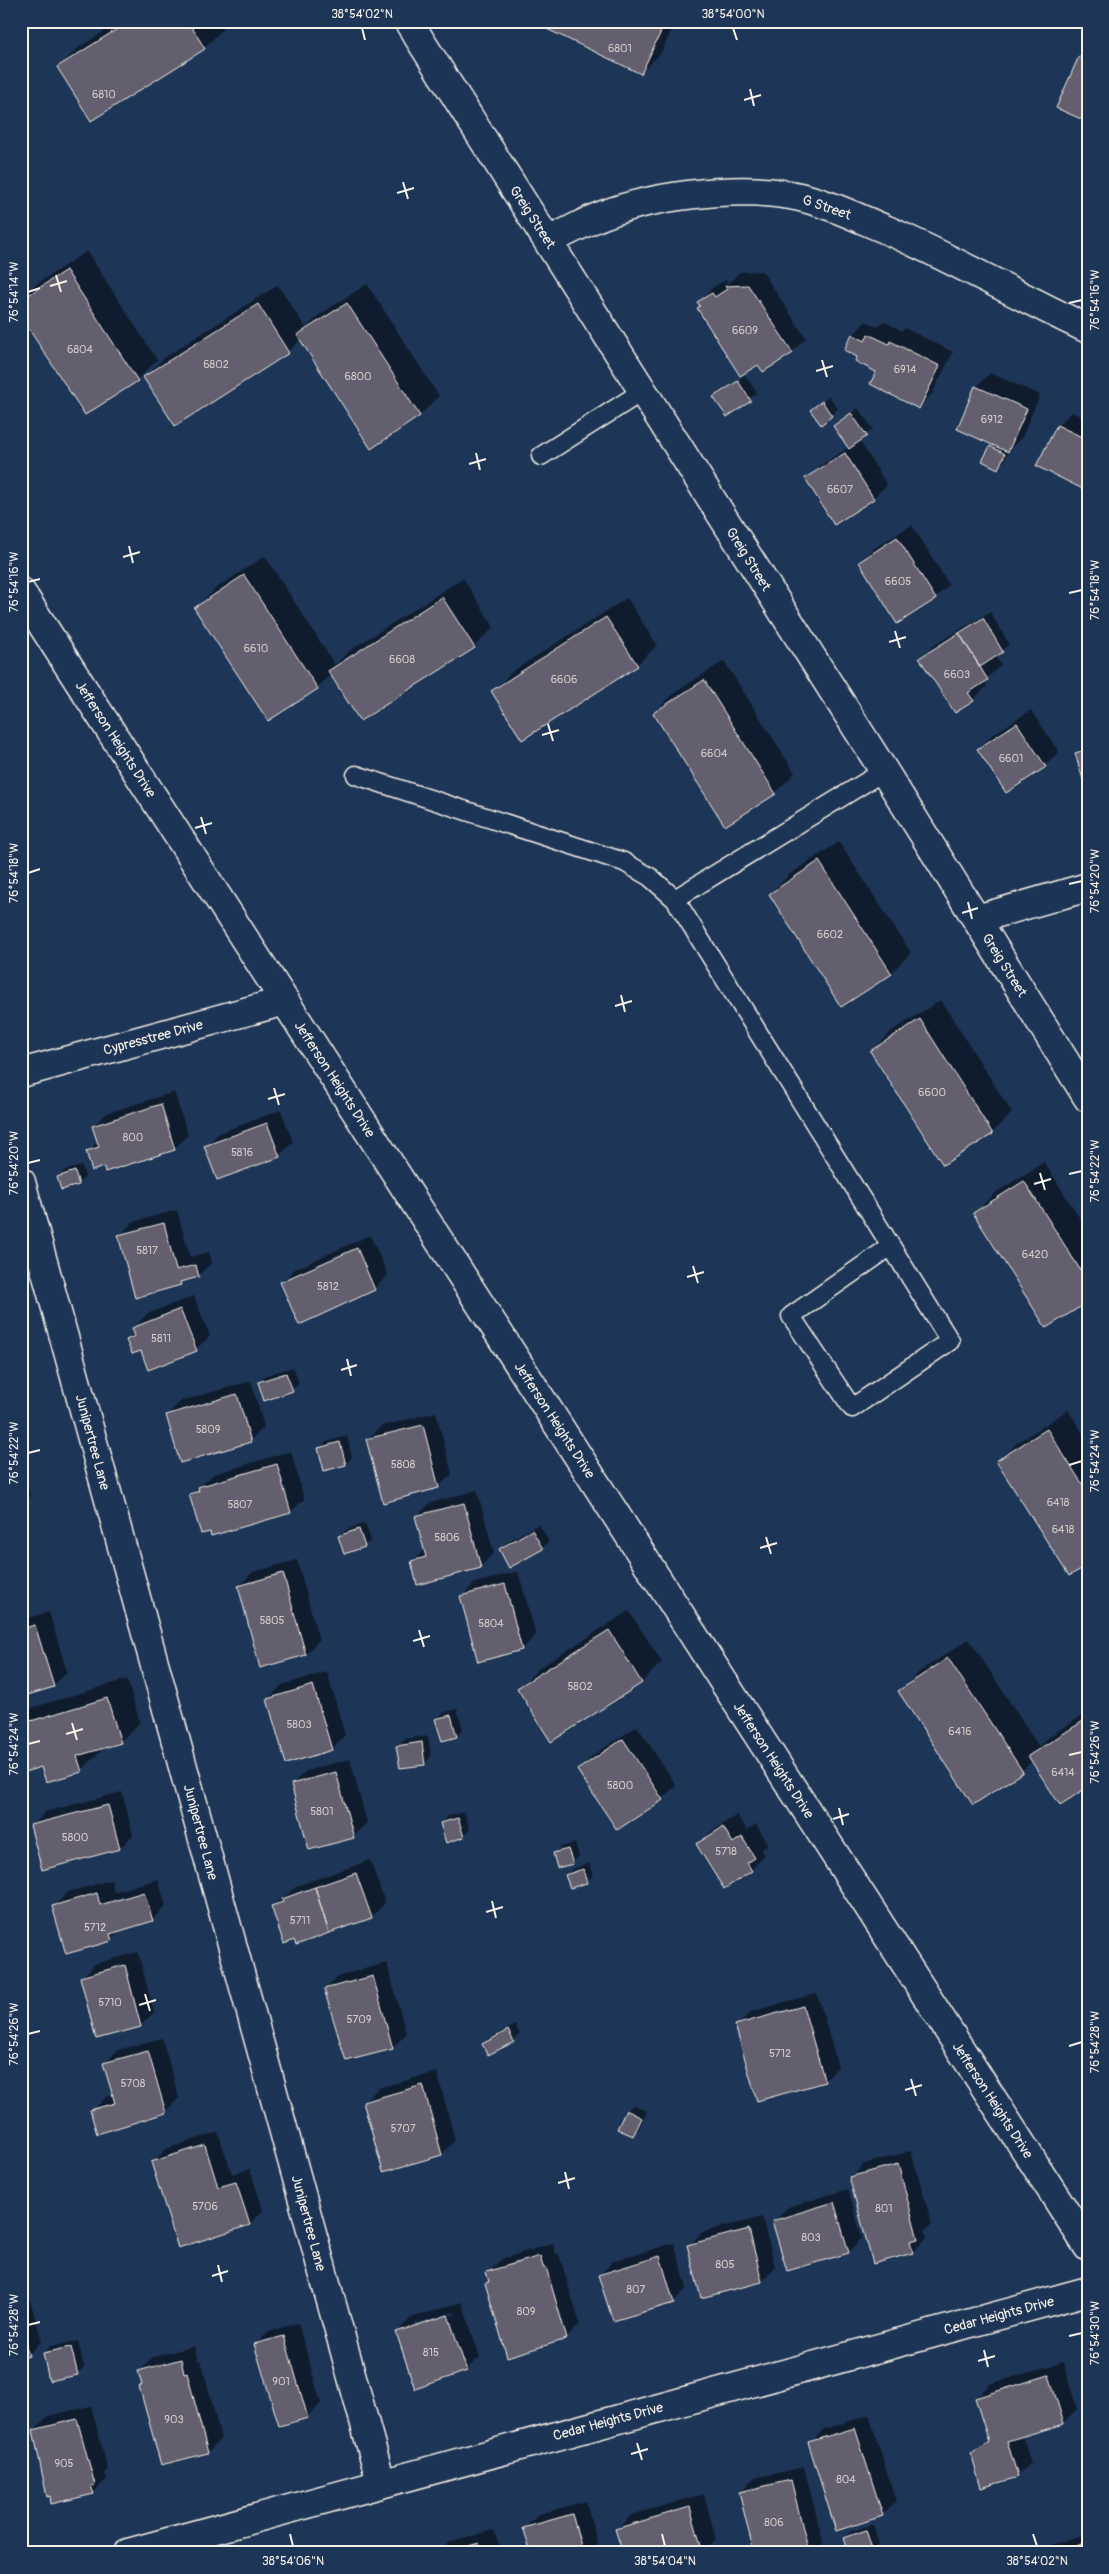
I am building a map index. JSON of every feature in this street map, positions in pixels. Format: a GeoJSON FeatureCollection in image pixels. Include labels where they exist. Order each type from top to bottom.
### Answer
{"type":"FeatureCollection","features":[{"type":"Feature","properties":{"kind":"street","name":"Greig Street"},"geometry":{"type":"LineString","coordinates":[[408,21],[884,771],[1088,1098]]}},
{"type":"Feature","properties":{"kind":"street","name":"G Street"},"geometry":{"type":"LineString","coordinates":[[548,242],[593,219],[659,201],[711,193],[756,191],[792,196],[856,217],[938,253],[1088,329]]}},
{"type":"Feature","properties":{"kind":"street","name":"Jefferson Heights Drive"},"geometry":{"type":"LineString","coordinates":[[21,592],[1088,2247]]}},
{"type":"Feature","properties":{"kind":"street"},"geometry":{"type":"LineString","coordinates":[[977,919],[1088,887]]}},
{"type":"Feature","properties":{"kind":"street","name":"Cypresstree Drive"},"geometry":{"type":"LineString","coordinates":[[21,1073],[285,1001]]}},
{"type":"Feature","properties":{"kind":"street","name":"Junipertree Lane"},"geometry":{"type":"LineString","coordinates":[[21,1182],[381,2482]]}},
{"type":"Feature","properties":{"kind":"street","name":"Cedar Heights Drive"},"geometry":{"type":"LineString","coordinates":[[128,2553],[381,2482],[1088,2291]]}},
{"type":"Feature","properties":{"kind":"lane"},"geometry":{"type":"LineString","coordinates":[[541,456],[644,391]]}},
{"type":"Feature","properties":{"kind":"lane"},"geometry":{"type":"LineString","coordinates":[[675,899],[884,771]]}},
{"type":"Feature","properties":{"kind":"lane"},"geometry":{"type":"LineString","coordinates":[[356,775],[624,862],[650,877],[675,899],[950,1340],[852,1408],[792,1316],[891,1246]]}},
{"type":"Feature","properties":{"kind":"building"},"geometry":{"type":"Polygon","coordinates":[[[130,21],[188,21],[205,49],[91,121],[57,67],[130,21]]]}},
{"type":"Feature","properties":{"kind":"building"},"geometry":{"type":"Polygon","coordinates":[[[530,21],[666,21],[641,74],[530,21]]]}},
{"type":"Feature","properties":{"kind":"building"},"geometry":{"type":"Polygon","coordinates":[[[1079,56],[1088,60],[1088,122],[1056,108],[1079,56]]]}},
{"type":"Feature","properties":{"kind":"building"},"geometry":{"type":"Polygon","coordinates":[[[66,270],[138,381],[85,415],[21,317],[21,300],[66,270]]]}},
{"type":"Feature","properties":{"kind":"building"},"geometry":{"type":"Polygon","coordinates":[[[748,285],[793,353],[763,372],[758,365],[740,376],[697,308],[700,306],[697,302],[712,293],[715,297],[727,289],[725,286],[748,285]]]}},
{"type":"Feature","properties":{"kind":"building"},"geometry":{"type":"Polygon","coordinates":[[[347,303],[420,416],[371,449],[297,335],[347,303]]]}},
{"type":"Feature","properties":{"kind":"building"},"geometry":{"type":"Polygon","coordinates":[[[258,304],[289,353],[175,426],[143,377],[258,304]]]}},
{"type":"Feature","properties":{"kind":"building"},"geometry":{"type":"Polygon","coordinates":[[[852,334],[865,341],[868,334],[889,344],[890,341],[940,366],[919,409],[870,384],[876,372],[855,361],[857,357],[844,350],[852,334]]]}},
{"type":"Feature","properties":{"kind":"building"},"geometry":{"type":"Polygon","coordinates":[[[738,381],[751,401],[727,417],[713,397],[738,381]]]}},
{"type":"Feature","properties":{"kind":"building"},"geometry":{"type":"Polygon","coordinates":[[[975,386],[1027,409],[1008,452],[957,429],[975,386]]]}},
{"type":"Feature","properties":{"kind":"building"},"geometry":{"type":"Polygon","coordinates":[[[822,401],[832,416],[821,425],[810,410],[822,401]]]}},
{"type":"Feature","properties":{"kind":"building"},"geometry":{"type":"Polygon","coordinates":[[[851,413],[867,436],[849,449],[833,426],[851,413]]]}},
{"type":"Feature","properties":{"kind":"building"},"geometry":{"type":"Polygon","coordinates":[[[1057,425],[1088,440],[1088,485],[1085,490],[1036,466],[1057,425]]]}},
{"type":"Feature","properties":{"kind":"building"},"geometry":{"type":"Polygon","coordinates":[[[990,446],[1005,454],[998,469],[982,461],[990,446]]]}},
{"type":"Feature","properties":{"kind":"building"},"geometry":{"type":"Polygon","coordinates":[[[845,453],[874,499],[834,525],[805,478],[845,453]]]}},
{"type":"Feature","properties":{"kind":"building"},"geometry":{"type":"Polygon","coordinates":[[[897,537],[936,599],[897,624],[859,562],[897,537]]]}},
{"type":"Feature","properties":{"kind":"building"},"geometry":{"type":"Polygon","coordinates":[[[244,575],[318,689],[268,721],[194,608],[244,575]]]}},
{"type":"Feature","properties":{"kind":"building"},"geometry":{"type":"Polygon","coordinates":[[[442,597],[475,648],[360,721],[328,671],[442,597]]]}},
{"type":"Feature","properties":{"kind":"building"},"geometry":{"type":"Polygon","coordinates":[[[606,617],[638,666],[522,740],[491,691],[606,617]]]}},
{"type":"Feature","properties":{"kind":"building"},"geometry":{"type":"Polygon","coordinates":[[[983,618],[1003,652],[980,667],[959,633],[983,618]]]}},
{"type":"Feature","properties":{"kind":"building"},"geometry":{"type":"Polygon","coordinates":[[[959,633],[988,680],[968,693],[974,701],[955,713],[919,658],[959,633]]]}},
{"type":"Feature","properties":{"kind":"building"},"geometry":{"type":"Polygon","coordinates":[[[704,680],[776,794],[725,826],[653,713],[704,680]]]}},
{"type":"Feature","properties":{"kind":"building"},"geometry":{"type":"Polygon","coordinates":[[[1017,723],[1046,767],[1006,793],[977,749],[1017,723]]]}},
{"type":"Feature","properties":{"kind":"building"},"geometry":{"type":"Polygon","coordinates":[[[1088,749],[1088,796],[1075,753],[1088,749]]]}},
{"type":"Feature","properties":{"kind":"building"},"geometry":{"type":"Polygon","coordinates":[[[819,861],[892,974],[841,1007],[769,894],[819,861]]]}},
{"type":"Feature","properties":{"kind":"building"},"geometry":{"type":"Polygon","coordinates":[[[920,1019],[993,1134],[943,1165],[870,1051],[920,1019]]]}},
{"type":"Feature","properties":{"kind":"building"},"geometry":{"type":"Polygon","coordinates":[[[161,1104],[175,1150],[105,1172],[104,1167],[92,1171],[86,1151],[99,1147],[92,1126],[161,1104]]]}},
{"type":"Feature","properties":{"kind":"building"},"geometry":{"type":"Polygon","coordinates":[[[267,1123],[280,1157],[217,1180],[204,1146],[267,1123]]]}},
{"type":"Feature","properties":{"kind":"building"},"geometry":{"type":"Polygon","coordinates":[[[75,1171],[79,1185],[61,1190],[57,1177],[75,1171]]]}},
{"type":"Feature","properties":{"kind":"building"},"geometry":{"type":"Polygon","coordinates":[[[1024,1181],[1088,1282],[1088,1302],[1046,1328],[973,1213],[1024,1181]]]}},
{"type":"Feature","properties":{"kind":"building"},"geometry":{"type":"Polygon","coordinates":[[[164,1223],[176,1270],[196,1265],[199,1277],[180,1282],[181,1285],[135,1298],[118,1235],[164,1223]]]}},
{"type":"Feature","properties":{"kind":"building"},"geometry":{"type":"Polygon","coordinates":[[[357,1248],[375,1290],[299,1325],[280,1282],[357,1248]]]}},
{"type":"Feature","properties":{"kind":"building"},"geometry":{"type":"Polygon","coordinates":[[[180,1309],[197,1351],[148,1370],[141,1351],[132,1354],[126,1340],[135,1336],[132,1328],[180,1309]]]}},
{"type":"Feature","properties":{"kind":"building"},"geometry":{"type":"Polygon","coordinates":[[[286,1373],[293,1391],[264,1401],[258,1382],[286,1373]]]}},
{"type":"Feature","properties":{"kind":"building"},"geometry":{"type":"Polygon","coordinates":[[[237,1394],[251,1442],[180,1463],[166,1415],[237,1394]]]}},
{"type":"Feature","properties":{"kind":"building"},"geometry":{"type":"Polygon","coordinates":[[[423,1425],[439,1488],[383,1503],[366,1439],[423,1425]]]}},
{"type":"Feature","properties":{"kind":"building"},"geometry":{"type":"Polygon","coordinates":[[[1047,1429],[1088,1493],[1088,1565],[1069,1576],[996,1461],[1047,1429]]]}},
{"type":"Feature","properties":{"kind":"building"},"geometry":{"type":"Polygon","coordinates":[[[340,1442],[346,1465],[324,1471],[318,1448],[340,1442]]]}},
{"type":"Feature","properties":{"kind":"building"},"geometry":{"type":"Polygon","coordinates":[[[277,1464],[291,1513],[211,1536],[210,1532],[201,1534],[189,1494],[199,1491],[198,1487],[277,1464]]]}},
{"type":"Feature","properties":{"kind":"building"},"geometry":{"type":"Polygon","coordinates":[[[464,1503],[481,1568],[417,1585],[411,1561],[426,1557],[415,1516],[464,1503]]]}},
{"type":"Feature","properties":{"kind":"building"},"geometry":{"type":"Polygon","coordinates":[[[359,1529],[365,1547],[344,1554],[338,1536],[359,1529]]]}},
{"type":"Feature","properties":{"kind":"building"},"geometry":{"type":"Polygon","coordinates":[[[532,1530],[543,1549],[509,1568],[499,1549],[532,1530]]]}},
{"type":"Feature","properties":{"kind":"building"},"geometry":{"type":"Polygon","coordinates":[[[283,1573],[306,1655],[260,1668],[238,1586],[283,1573]]]}},
{"type":"Feature","properties":{"kind":"building"},"geometry":{"type":"Polygon","coordinates":[[[505,1584],[522,1650],[478,1662],[460,1596],[505,1584]]]}},
{"type":"Feature","properties":{"kind":"building"},"geometry":{"type":"Polygon","coordinates":[[[35,1625],[54,1687],[21,1697],[21,1629],[35,1625]]]}},
{"type":"Feature","properties":{"kind":"building"},"geometry":{"type":"Polygon","coordinates":[[[609,1630],[642,1683],[551,1742],[517,1688],[609,1630]]]}},
{"type":"Feature","properties":{"kind":"building"},"geometry":{"type":"Polygon","coordinates":[[[948,1658],[1023,1772],[973,1805],[898,1691],[948,1658]]]}},
{"type":"Feature","properties":{"kind":"building"},"geometry":{"type":"Polygon","coordinates":[[[313,1685],[332,1750],[286,1764],[267,1699],[313,1685]]]}},
{"type":"Feature","properties":{"kind":"building"},"geometry":{"type":"Polygon","coordinates":[[[107,1698],[121,1743],[77,1756],[82,1772],[46,1782],[41,1767],[21,1773],[21,1724],[107,1698]]]}},
{"type":"Feature","properties":{"kind":"building"},"geometry":{"type":"Polygon","coordinates":[[[451,1715],[457,1737],[442,1741],[435,1719],[451,1715]]]}},
{"type":"Feature","properties":{"kind":"building"},"geometry":{"type":"Polygon","coordinates":[[[1088,1718],[1088,1787],[1060,1805],[1028,1756],[1088,1718]]]}},
{"type":"Feature","properties":{"kind":"building"},"geometry":{"type":"Polygon","coordinates":[[[623,1739],[663,1800],[617,1830],[577,1770],[623,1739]]]}},
{"type":"Feature","properties":{"kind":"building"},"geometry":{"type":"Polygon","coordinates":[[[422,1742],[425,1765],[400,1768],[396,1746],[422,1742]]]}},
{"type":"Feature","properties":{"kind":"building"},"geometry":{"type":"Polygon","coordinates":[[[336,1772],[354,1838],[309,1850],[291,1784],[336,1772]]]}},
{"type":"Feature","properties":{"kind":"building"},"geometry":{"type":"Polygon","coordinates":[[[108,1805],[120,1849],[42,1870],[30,1825],[108,1805]]]}},
{"type":"Feature","properties":{"kind":"building"},"geometry":{"type":"Polygon","coordinates":[[[458,1818],[464,1837],[446,1843],[440,1823],[458,1818]]]}},
{"type":"Feature","properties":{"kind":"building"},"geometry":{"type":"Polygon","coordinates":[[[723,1827],[733,1843],[742,1837],[755,1858],[747,1863],[752,1871],[724,1889],[696,1844],[723,1827]]]}},
{"type":"Feature","properties":{"kind":"building"},"geometry":{"type":"Polygon","coordinates":[[[568,1849],[573,1864],[557,1868],[553,1853],[568,1849]]]}},
{"type":"Feature","properties":{"kind":"building"},"geometry":{"type":"Polygon","coordinates":[[[583,1869],[587,1883],[570,1888],[565,1875],[583,1869]]]}},
{"type":"Feature","properties":{"kind":"building"},"geometry":{"type":"Polygon","coordinates":[[[356,1873],[372,1918],[329,1933],[315,1887],[356,1873]]]}},
{"type":"Feature","properties":{"kind":"building"},"geometry":{"type":"Polygon","coordinates":[[[315,1887],[329,1933],[296,1945],[294,1940],[284,1944],[271,1906],[283,1902],[282,1899],[315,1887]]]}},
{"type":"Feature","properties":{"kind":"building"},"geometry":{"type":"Polygon","coordinates":[[[144,1892],[153,1921],[110,1934],[112,1941],[66,1954],[52,1906],[97,1893],[100,1905],[144,1892]]]}},
{"type":"Feature","properties":{"kind":"building"},"geometry":{"type":"Polygon","coordinates":[[[125,1965],[141,2027],[96,2039],[80,1977],[125,1965]]]}},
{"type":"Feature","properties":{"kind":"building"},"geometry":{"type":"Polygon","coordinates":[[[373,1976],[393,2049],[346,2061],[324,1989],[373,1976]]]}},
{"type":"Feature","properties":{"kind":"building"},"geometry":{"type":"Polygon","coordinates":[[[803,2006],[825,2082],[757,2101],[735,2025],[803,2006]]]}},
{"type":"Feature","properties":{"kind":"building"},"geometry":{"type":"Polygon","coordinates":[[[508,2030],[514,2042],[488,2055],[482,2044],[508,2030]]]}},
{"type":"Feature","properties":{"kind":"building"},"geometry":{"type":"Polygon","coordinates":[[[148,2051],[166,2113],[97,2134],[90,2110],[115,2103],[103,2063],[148,2051]]]}},
{"type":"Feature","properties":{"kind":"building"},"geometry":{"type":"Polygon","coordinates":[[[423,2085],[442,2155],[383,2172],[363,2102],[423,2085]]]}},
{"type":"Feature","properties":{"kind":"building"},"geometry":{"type":"Polygon","coordinates":[[[626,2110],[642,2118],[633,2136],[617,2129],[626,2110]]]}},
{"type":"Feature","properties":{"kind":"building"},"geometry":{"type":"Polygon","coordinates":[[[205,2145],[218,2187],[236,2182],[250,2225],[178,2248],[151,2162],[205,2145]]]}},
{"type":"Feature","properties":{"kind":"building"},"geometry":{"type":"Polygon","coordinates":[[[898,2164],[918,2239],[910,2241],[913,2253],[873,2264],[849,2177],[898,2164]]]}},
{"type":"Feature","properties":{"kind":"building"},"geometry":{"type":"Polygon","coordinates":[[[834,2202],[849,2253],[787,2271],[772,2221],[834,2202]]]}},
{"type":"Feature","properties":{"kind":"building"},"geometry":{"type":"Polygon","coordinates":[[[749,2229],[762,2282],[701,2298],[687,2245],[749,2229]]]}},
{"type":"Feature","properties":{"kind":"building"},"geometry":{"type":"Polygon","coordinates":[[[540,2256],[543,2267],[546,2267],[567,2339],[507,2357],[485,2283],[489,2282],[486,2272],[540,2256]]]}},
{"type":"Feature","properties":{"kind":"building"},"geometry":{"type":"Polygon","coordinates":[[[660,2256],[674,2303],[613,2321],[598,2275],[660,2256]]]}},
{"type":"Feature","properties":{"kind":"building"},"geometry":{"type":"Polygon","coordinates":[[[448,2315],[467,2371],[415,2389],[396,2332],[448,2315]]]}},
{"type":"Feature","properties":{"kind":"building"},"geometry":{"type":"Polygon","coordinates":[[[21,2330],[29,2356],[21,2358],[21,2330]]]}},
{"type":"Feature","properties":{"kind":"building"},"geometry":{"type":"Polygon","coordinates":[[[284,2336],[308,2418],[279,2426],[254,2344],[284,2336]]]}},
{"type":"Feature","properties":{"kind":"building"},"geometry":{"type":"Polygon","coordinates":[[[71,2347],[78,2375],[49,2381],[43,2353],[71,2347]]]}},
{"type":"Feature","properties":{"kind":"building"},"geometry":{"type":"Polygon","coordinates":[[[181,2359],[184,2374],[187,2373],[208,2453],[161,2465],[139,2386],[142,2385],[138,2371],[181,2359]]]}},
{"type":"Feature","properties":{"kind":"building"},"geometry":{"type":"Polygon","coordinates":[[[1049,2375],[1064,2424],[1007,2441],[1018,2477],[981,2488],[971,2454],[989,2442],[975,2398],[1049,2375]]]}},
{"type":"Feature","properties":{"kind":"building"},"geometry":{"type":"Polygon","coordinates":[[[77,2419],[95,2485],[91,2486],[94,2494],[51,2504],[50,2496],[47,2497],[33,2430],[77,2419]]]}},
{"type":"Feature","properties":{"kind":"building"},"geometry":{"type":"Polygon","coordinates":[[[855,2428],[883,2516],[836,2531],[808,2442],[855,2428]]]}},
{"type":"Feature","properties":{"kind":"building"},"geometry":{"type":"Polygon","coordinates":[[[791,2480],[809,2553],[754,2553],[739,2492],[791,2480]]]}},
{"type":"Feature","properties":{"kind":"building"},"geometry":{"type":"Polygon","coordinates":[[[690,2507],[703,2553],[623,2553],[615,2529],[690,2507]]]}},
{"type":"Feature","properties":{"kind":"building"},"geometry":{"type":"Polygon","coordinates":[[[572,2514],[583,2553],[531,2553],[523,2528],[572,2514]]]}},
{"type":"Feature","properties":{"kind":"building"},"geometry":{"type":"Polygon","coordinates":[[[866,2530],[873,2552],[849,2553],[844,2538],[866,2530]]]}},
{"type":"Feature","properties":{"kind":"building"},"geometry":{"type":"Polygon","coordinates":[[[1088,2542],[1088,2553],[1053,2553],[1088,2542]]]}},
{"type":"Feature","properties":{"kind":"building"},"geometry":{"type":"Polygon","coordinates":[[[479,2543],[485,2553],[445,2553],[479,2543]]]}}]}
